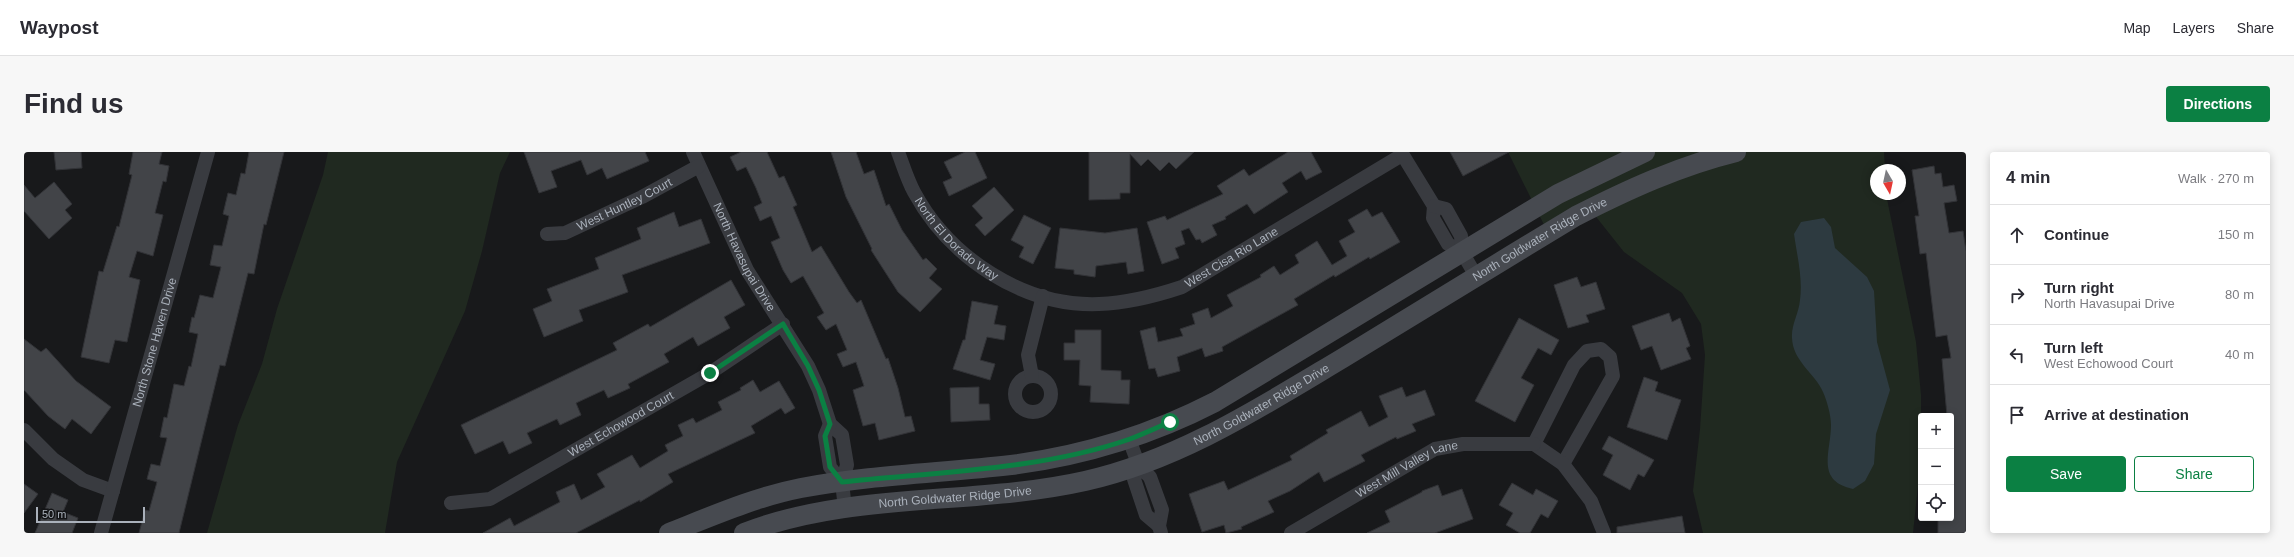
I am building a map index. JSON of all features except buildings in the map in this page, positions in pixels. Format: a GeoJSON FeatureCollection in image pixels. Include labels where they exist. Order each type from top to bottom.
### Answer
{"type":"FeatureCollection","features":[{"type":"Feature","properties":{"kind":"street","name":"North Stone Haven Drive"},"geometry":{"type":"LineString","coordinates":[[101,533],[208,152]]}},
{"type":"Feature","properties":{"kind":"street","name":"North Havasupai Drive"},"geometry":{"type":"LineString","coordinates":[[693,152],[747,270],[783,324],[808,366],[819,390],[830,424],[825,436],[830,467],[842,482]]}},
{"type":"Feature","properties":{"kind":"street","name":"North El Dorado Way"},"geometry":{"type":"LineString","coordinates":[[898,152],[917,197],[938,228],[957,248],[999,278],[1043,296]]}},
{"type":"Feature","properties":{"kind":"street","name":"North Goldwater Ridge Drive"},"geometry":{"type":"LineString","coordinates":[[669,533],[739,505],[800,488],[842,482],[1012,464],[1085,451],[1129,439],[1192,414],[1215,402],[1558,194],[1620,162],[1645,152]]}},
{"type":"Feature","properties":{"kind":"street","name":"North Goldwater Ridge Drive"},"geometry":{"type":"LineString","coordinates":[[744,533],[813,514],[845,509],[1049,487],[1085,481],[1139,466],[1243,418],[1576,216],[1631,188],[1710,159],[1736,152]]}},
{"type":"Feature","properties":{"kind":"street"},"geometry":{"type":"LineString","coordinates":[[1402,153],[1434,206],[1433,218],[1448,244],[1462,252],[1476,276]]}},
{"type":"Feature","properties":{"kind":"street","name":"West Cisa Rio Lane"},"geometry":{"type":"LineString","coordinates":[[1043,296],[1098,304],[1148,297],[1182,287],[1402,153]]}},
{"type":"Feature","properties":{"kind":"street","name":"West Huntley Court"},"geometry":{"type":"LineString","coordinates":[[547,234],[565,233],[642,197],[699,166]]}},
{"type":"Feature","properties":{"kind":"street"},"geometry":{"type":"LineString","coordinates":[[1032,376],[1028,355],[1043,296]]}},
{"type":"Feature","properties":{"kind":"street","name":"West Echowood Court"},"geometry":{"type":"LineString","coordinates":[[451,503],[490,499],[710,373],[783,324]]}},
{"type":"Feature","properties":{"kind":"street"},"geometry":{"type":"LineString","coordinates":[[1563,464],[1613,376],[1610,357],[1601,349],[1587,351],[1574,365],[1534,444],[1563,464],[1591,501],[1604,533]]}},
{"type":"Feature","properties":{"kind":"street"},"geometry":{"type":"LineString","coordinates":[[24,430],[53,459],[83,480],[113,491]]}},
{"type":"Feature","properties":{"kind":"street"},"geometry":{"type":"LineString","coordinates":[[1129,439],[1139,466],[1134,479],[1146,515],[1160,529]]}},
{"type":"Feature","properties":{"kind":"street","name":"West Mill Valley Lane"},"geometry":{"type":"LineString","coordinates":[[1291,533],[1435,449],[1476,443],[1534,444]]}},
{"type":"Feature","properties":{"kind":"street"},"geometry":{"type":"LineString","coordinates":[[842,482],[845,509]]}},
{"type":"Feature","properties":{"kind":"shaded area"},"geometry":{"type":"Polygon","coordinates":[[[328,152],[510,152],[500,173],[482,251],[465,311],[397,462],[385,533],[207,533],[238,425],[262,364],[277,309],[323,175],[328,152]]]}},
{"type":"Feature","properties":{"kind":"shaded area"},"geometry":{"type":"Polygon","coordinates":[[[1508,152],[1884,152],[1885,164],[1870,164],[1870,200],[1887,200],[1916,342],[1921,395],[1921,413],[1918,413],[1918,486],[1913,533],[1703,533],[1693,491],[1700,429],[1705,355],[1701,324],[1682,293],[1624,252],[1593,213],[1552,241],[1508,152]]]}},
{"type":"Feature","properties":{"kind":"shaded area"},"geometry":{"type":"Polygon","coordinates":[[[1824,218],[1831,227],[1835,248],[1867,277],[1874,291],[1877,342],[1890,390],[1876,434],[1874,464],[1865,481],[1853,489],[1841,485],[1829,472],[1828,455],[1831,425],[1827,404],[1819,385],[1796,354],[1792,338],[1801,292],[1794,234],[1801,222],[1824,218]]]}},
{"type":"Feature","properties":{"kind":"route"},"geometry":{"type":"LineString","coordinates":[[710,373],[783,324],[808,366],[819,390],[830,424],[825,436],[830,467],[842,482],[1012,464],[1045,459],[1085,451],[1129,439],[1170,422]]}}]}
